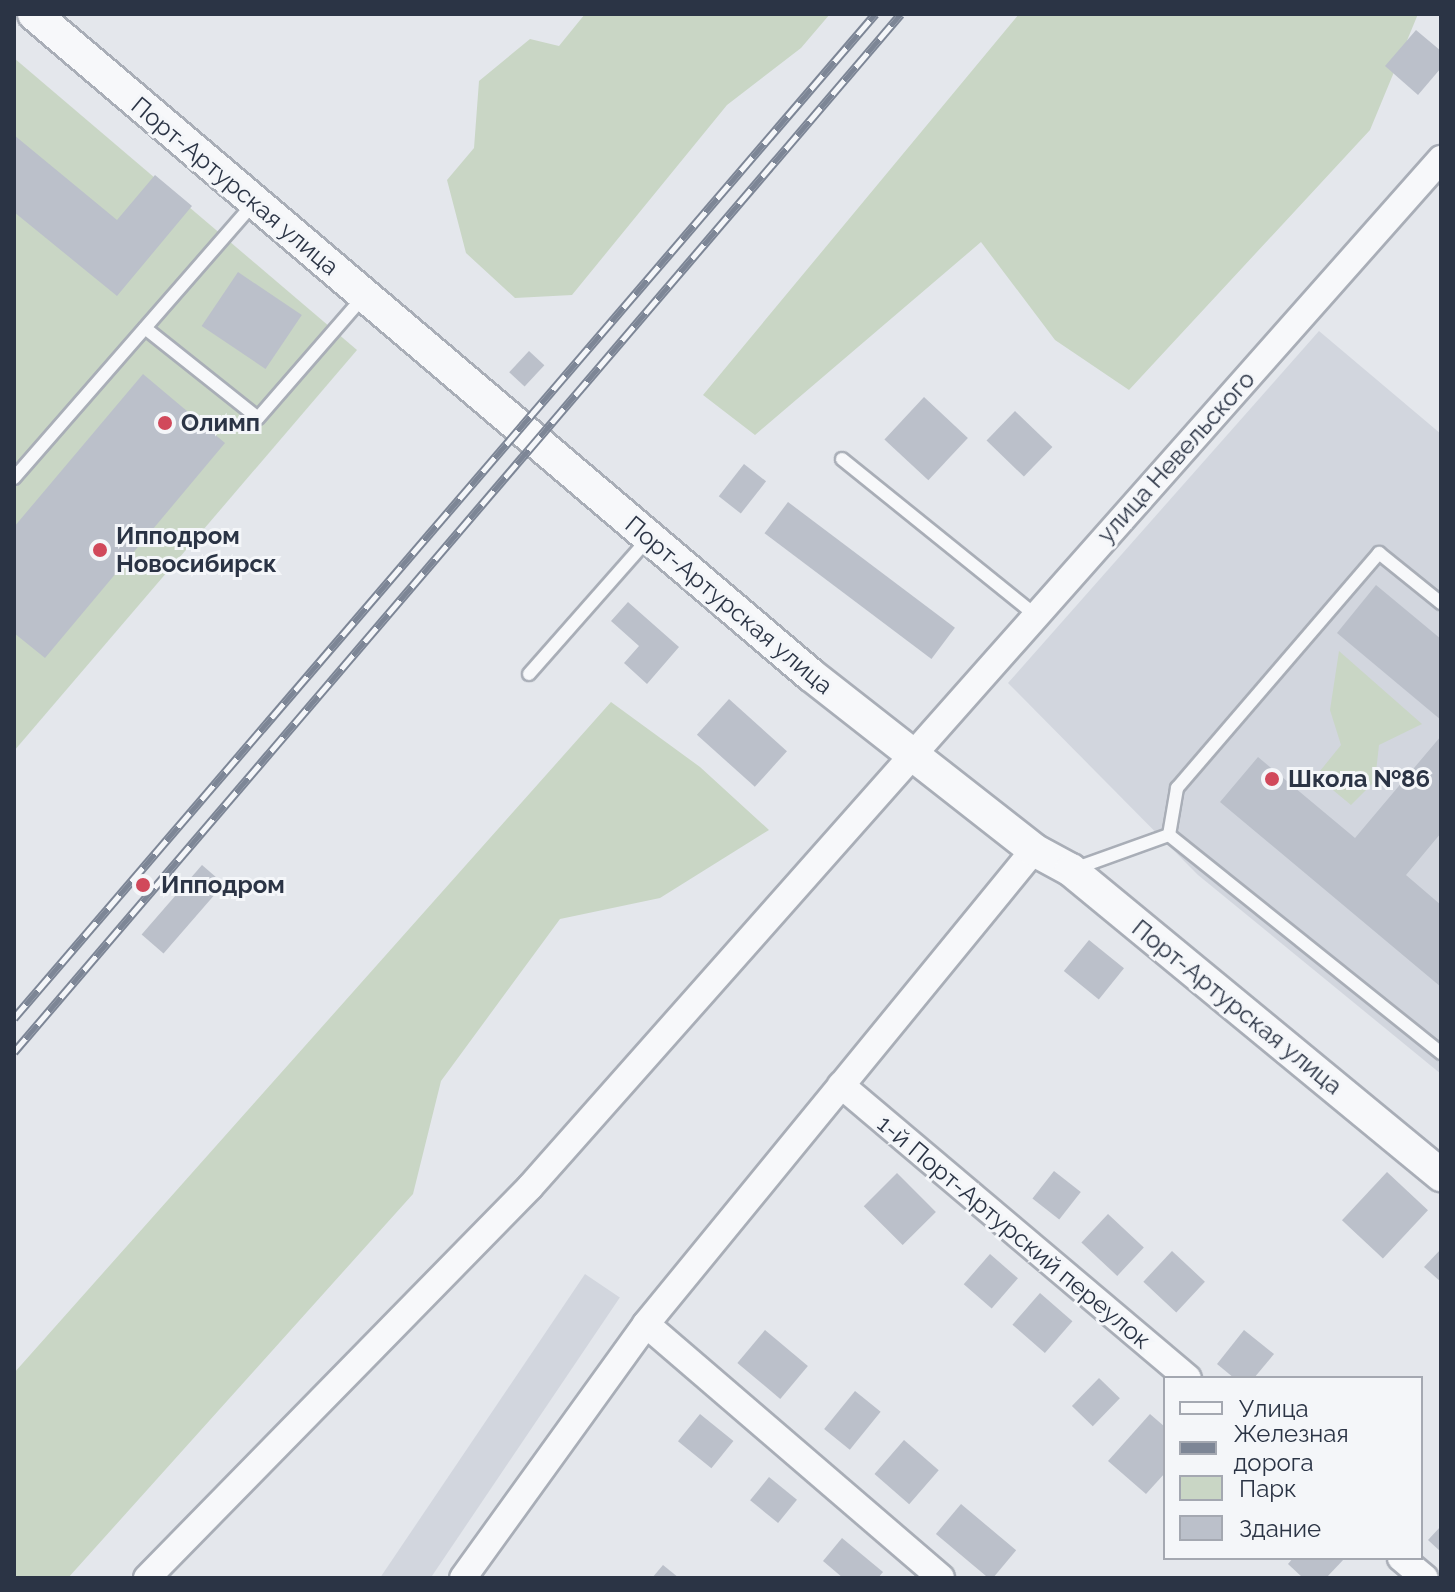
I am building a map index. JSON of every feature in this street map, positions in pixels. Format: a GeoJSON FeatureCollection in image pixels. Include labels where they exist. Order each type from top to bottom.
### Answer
{"type":"FeatureCollection","features":[{"type":"Feature","properties":{"kind":"street","name":"Порт-Артурская улица"},"geometry":{"type":"LineString","coordinates":[[34,14],[648,539],[911,754],[1034,850],[1071,870],[1441,1175]]}},
{"type":"Feature","properties":{"kind":"street","name":"улица Невельского"},"geometry":{"type":"LineString","coordinates":[[147,1578],[530,1187],[1441,159]]}},
{"type":"Feature","properties":{"kind":"street"},"geometry":{"type":"LineString","coordinates":[[463,1578],[646,1324],[1034,850]]}},
{"type":"Feature","properties":{"kind":"street","name":"1-й Порт-Артурский переулок"},"geometry":{"type":"LineString","coordinates":[[841,1085],[1186,1376]]}},
{"type":"Feature","properties":{"kind":"street"},"geometry":{"type":"LineString","coordinates":[[646,1324],[941,1578]]}},
{"type":"Feature","properties":{"kind":"street"},"geometry":{"type":"LineString","coordinates":[[1403,1560],[1425,1578]]}},
{"type":"Feature","properties":{"kind":"lane"},"geometry":{"type":"LineString","coordinates":[[14,478],[255,202]]}},
{"type":"Feature","properties":{"kind":"lane"},"geometry":{"type":"LineString","coordinates":[[145,328],[258,418],[364,296]]}},
{"type":"Feature","properties":{"kind":"lane"},"geometry":{"type":"LineString","coordinates":[[842,459],[1035,615]]}},
{"type":"Feature","properties":{"kind":"lane"},"geometry":{"type":"LineString","coordinates":[[529,674],[648,539]]}},
{"type":"Feature","properties":{"kind":"lane"},"geometry":{"type":"LineString","coordinates":[[1169,835],[1177,788],[1379,553],[1441,603]]}},
{"type":"Feature","properties":{"kind":"lane"},"geometry":{"type":"LineString","coordinates":[[1071,870],[1169,835]]}},
{"type":"Feature","properties":{"kind":"lane"},"geometry":{"type":"LineString","coordinates":[[1169,835],[1441,1053]]}},
{"type":"Feature","properties":{"kind":"shaded area","name":"Школа №86"},"geometry":{"type":"Polygon","coordinates":[[[1319,331],[1441,434],[1441,1074],[1198,875],[1008,683],[1319,331]]]}},
{"type":"Feature","properties":{"kind":"shaded area"},"geometry":{"type":"Polygon","coordinates":[[[585,1274],[620,1297],[431,1578],[380,1578],[585,1274]]]}},
{"type":"Feature","properties":{"kind":"green space"},"geometry":{"type":"Polygon","coordinates":[[[585,14],[830,14],[801,48],[727,105],[572,295],[515,298],[466,253],[447,180],[474,148],[479,81],[530,39],[559,46],[585,14]]]}},
{"type":"Feature","properties":{"kind":"green space"},"geometry":{"type":"Polygon","coordinates":[[[1019,14],[1418,14],[1370,130],[1129,390],[1055,340],[981,242],[755,435],[703,395],[1019,14]]]}},
{"type":"Feature","properties":{"kind":"green space","name":"Ипподром Новосибирск"},"geometry":{"type":"Polygon","coordinates":[[[14,58],[357,350],[14,751],[14,58]]]}},
{"type":"Feature","properties":{"kind":"green space"},"geometry":{"type":"Polygon","coordinates":[[[1339,651],[1422,724],[1379,745],[1375,781],[1351,805],[1316,776],[1341,745],[1330,710],[1339,651]]]}},
{"type":"Feature","properties":{"kind":"green space"},"geometry":{"type":"Polygon","coordinates":[[[611,702],[700,767],[769,830],[660,898],[560,919],[441,1081],[413,1194],[68,1578],[14,1578],[14,1373],[611,702]]]}},
{"type":"Feature","properties":{"kind":"building"},"geometry":{"type":"Polygon","coordinates":[[[1416,30],[1441,51],[1441,68],[1418,95],[1385,66],[1416,30]]]}},
{"type":"Feature","properties":{"kind":"building"},"geometry":{"type":"Polygon","coordinates":[[[14,135],[117,220],[155,175],[192,206],[117,296],[14,212],[14,135]]]}},
{"type":"Feature","properties":{"kind":"building"},"geometry":{"type":"Polygon","coordinates":[[[238,272],[302,315],[265,369],[202,326],[238,272]]]}},
{"type":"Feature","properties":{"kind":"building"},"geometry":{"type":"Polygon","coordinates":[[[529,351],[544,365],[525,387],[509,372],[529,351]]]}},
{"type":"Feature","properties":{"kind":"building"},"geometry":{"type":"Polygon","coordinates":[[[143,374],[225,443],[45,658],[14,633],[14,527],[143,374]]]}},
{"type":"Feature","properties":{"kind":"building"},"geometry":{"type":"Polygon","coordinates":[[[924,397],[968,438],[928,480],[884,439],[924,397]]]}},
{"type":"Feature","properties":{"kind":"building"},"geometry":{"type":"Polygon","coordinates":[[[1015,411],[1052,447],[1024,477],[987,440],[1015,411]]]}},
{"type":"Feature","properties":{"kind":"building"},"geometry":{"type":"Polygon","coordinates":[[[744,464],[766,481],[741,514],[719,496],[744,464]]]}},
{"type":"Feature","properties":{"kind":"building"},"geometry":{"type":"Polygon","coordinates":[[[788,502],[955,628],[931,659],[765,533],[788,502]]]}},
{"type":"Feature","properties":{"kind":"building"},"geometry":{"type":"Polygon","coordinates":[[[1376,585],[1441,639],[1441,720],[1337,633],[1376,585]]]}},
{"type":"Feature","properties":{"kind":"building"},"geometry":{"type":"Polygon","coordinates":[[[628,602],[679,647],[647,684],[624,663],[639,646],[611,621],[628,602]]]}},
{"type":"Feature","properties":{"kind":"building"},"geometry":{"type":"Polygon","coordinates":[[[729,699],[787,751],[755,787],[697,735],[729,699]]]}},
{"type":"Feature","properties":{"kind":"building"},"geometry":{"type":"Polygon","coordinates":[[[1441,736],[1441,833],[1406,875],[1441,905],[1441,987],[1220,802],[1258,757],[1355,838],[1441,736]]]}},
{"type":"Feature","properties":{"kind":"building"},"geometry":{"type":"Polygon","coordinates":[[[202,865],[224,884],[164,953],[142,934],[202,865]]]}},
{"type":"Feature","properties":{"kind":"building"},"geometry":{"type":"Polygon","coordinates":[[[1089,940],[1124,968],[1099,999],[1064,971],[1089,940]]]}},
{"type":"Feature","properties":{"kind":"building"},"geometry":{"type":"Polygon","coordinates":[[[1054,1171],[1081,1192],[1059,1220],[1032,1199],[1054,1171]]]}},
{"type":"Feature","properties":{"kind":"building"},"geometry":{"type":"Polygon","coordinates":[[[1387,1172],[1428,1210],[1383,1258],[1342,1220],[1387,1172]]]}},
{"type":"Feature","properties":{"kind":"building"},"geometry":{"type":"Polygon","coordinates":[[[897,1173],[936,1212],[903,1245],[864,1206],[897,1173]]]}},
{"type":"Feature","properties":{"kind":"building"},"geometry":{"type":"Polygon","coordinates":[[[1108,1214],[1144,1247],[1117,1276],[1081,1243],[1108,1214]]]}},
{"type":"Feature","properties":{"kind":"building"},"geometry":{"type":"Polygon","coordinates":[[[1441,1249],[1441,1282],[1424,1267],[1441,1249]]]}},
{"type":"Feature","properties":{"kind":"building"},"geometry":{"type":"Polygon","coordinates":[[[1172,1251],[1205,1282],[1176,1312],[1143,1282],[1172,1251]]]}},
{"type":"Feature","properties":{"kind":"building"},"geometry":{"type":"Polygon","coordinates":[[[990,1254],[1018,1278],[992,1308],[964,1284],[990,1254]]]}},
{"type":"Feature","properties":{"kind":"building"},"geometry":{"type":"Polygon","coordinates":[[[1040,1293],[1072,1321],[1045,1353],[1012,1325],[1040,1293]]]}},
{"type":"Feature","properties":{"kind":"building"},"geometry":{"type":"Polygon","coordinates":[[[765,1330],[808,1366],[780,1399],[737,1363],[765,1330]]]}},
{"type":"Feature","properties":{"kind":"building"},"geometry":{"type":"Polygon","coordinates":[[[1244,1330],[1274,1354],[1256,1376],[1232,1376],[1217,1364],[1244,1330]]]}},
{"type":"Feature","properties":{"kind":"building"},"geometry":{"type":"Polygon","coordinates":[[[1099,1378],[1120,1398],[1093,1426],[1072,1406],[1099,1378]]]}},
{"type":"Feature","properties":{"kind":"building"},"geometry":{"type":"Polygon","coordinates":[[[855,1391],[881,1412],[850,1450],[824,1429],[855,1391]]]}},
{"type":"Feature","properties":{"kind":"building"},"geometry":{"type":"Polygon","coordinates":[[[700,1414],[733,1441],[711,1468],[678,1441],[700,1414]]]}},
{"type":"Feature","properties":{"kind":"building"},"geometry":{"type":"Polygon","coordinates":[[[1150,1414],[1163,1425],[1163,1475],[1146,1494],[1108,1461],[1150,1414]]]}},
{"type":"Feature","properties":{"kind":"building"},"geometry":{"type":"Polygon","coordinates":[[[904,1440],[939,1470],[909,1504],[874,1474],[904,1440]]]}},
{"type":"Feature","properties":{"kind":"building"},"geometry":{"type":"Polygon","coordinates":[[[769,1477],[797,1500],[778,1523],[750,1500],[769,1477]]]}},
{"type":"Feature","properties":{"kind":"building"},"geometry":{"type":"Polygon","coordinates":[[[961,1504],[1016,1550],[993,1578],[989,1578],[936,1534],[961,1504]]]}},
{"type":"Feature","properties":{"kind":"building"},"geometry":{"type":"Polygon","coordinates":[[[1441,1526],[1441,1552],[1428,1540],[1441,1526]]]}},
{"type":"Feature","properties":{"kind":"building"},"geometry":{"type":"Polygon","coordinates":[[[842,1538],[883,1572],[878,1578],[843,1578],[823,1561],[842,1538]]]}},
{"type":"Feature","properties":{"kind":"building"},"geometry":{"type":"Polygon","coordinates":[[[1291,1560],[1343,1560],[1326,1578],[1303,1578],[1288,1564],[1291,1560]]]}},
{"type":"Feature","properties":{"kind":"building"},"geometry":{"type":"Polygon","coordinates":[[[663,1565],[679,1578],[652,1578],[663,1565]]]}},
{"type":"Feature","properties":{"kind":"railway"},"geometry":{"type":"LineString","coordinates":[[14,1018],[875,14]]}},
{"type":"Feature","properties":{"kind":"railway"},"geometry":{"type":"LineString","coordinates":[[14,1052],[901,14]]}},
{"type":"Feature","properties":{"kind":"place","name":"Олимп"},"geometry":{"type":"Point","coordinates":[165,423]}},
{"type":"Feature","properties":{"kind":"place","name":"Ипподром Новосибирск"},"geometry":{"type":"Point","coordinates":[100,550]}},
{"type":"Feature","properties":{"kind":"place","name":"Школа №86"},"geometry":{"type":"Point","coordinates":[1272,779]}},
{"type":"Feature","properties":{"kind":"place","name":"Ипподром"},"geometry":{"type":"Point","coordinates":[143,885]}}]}
